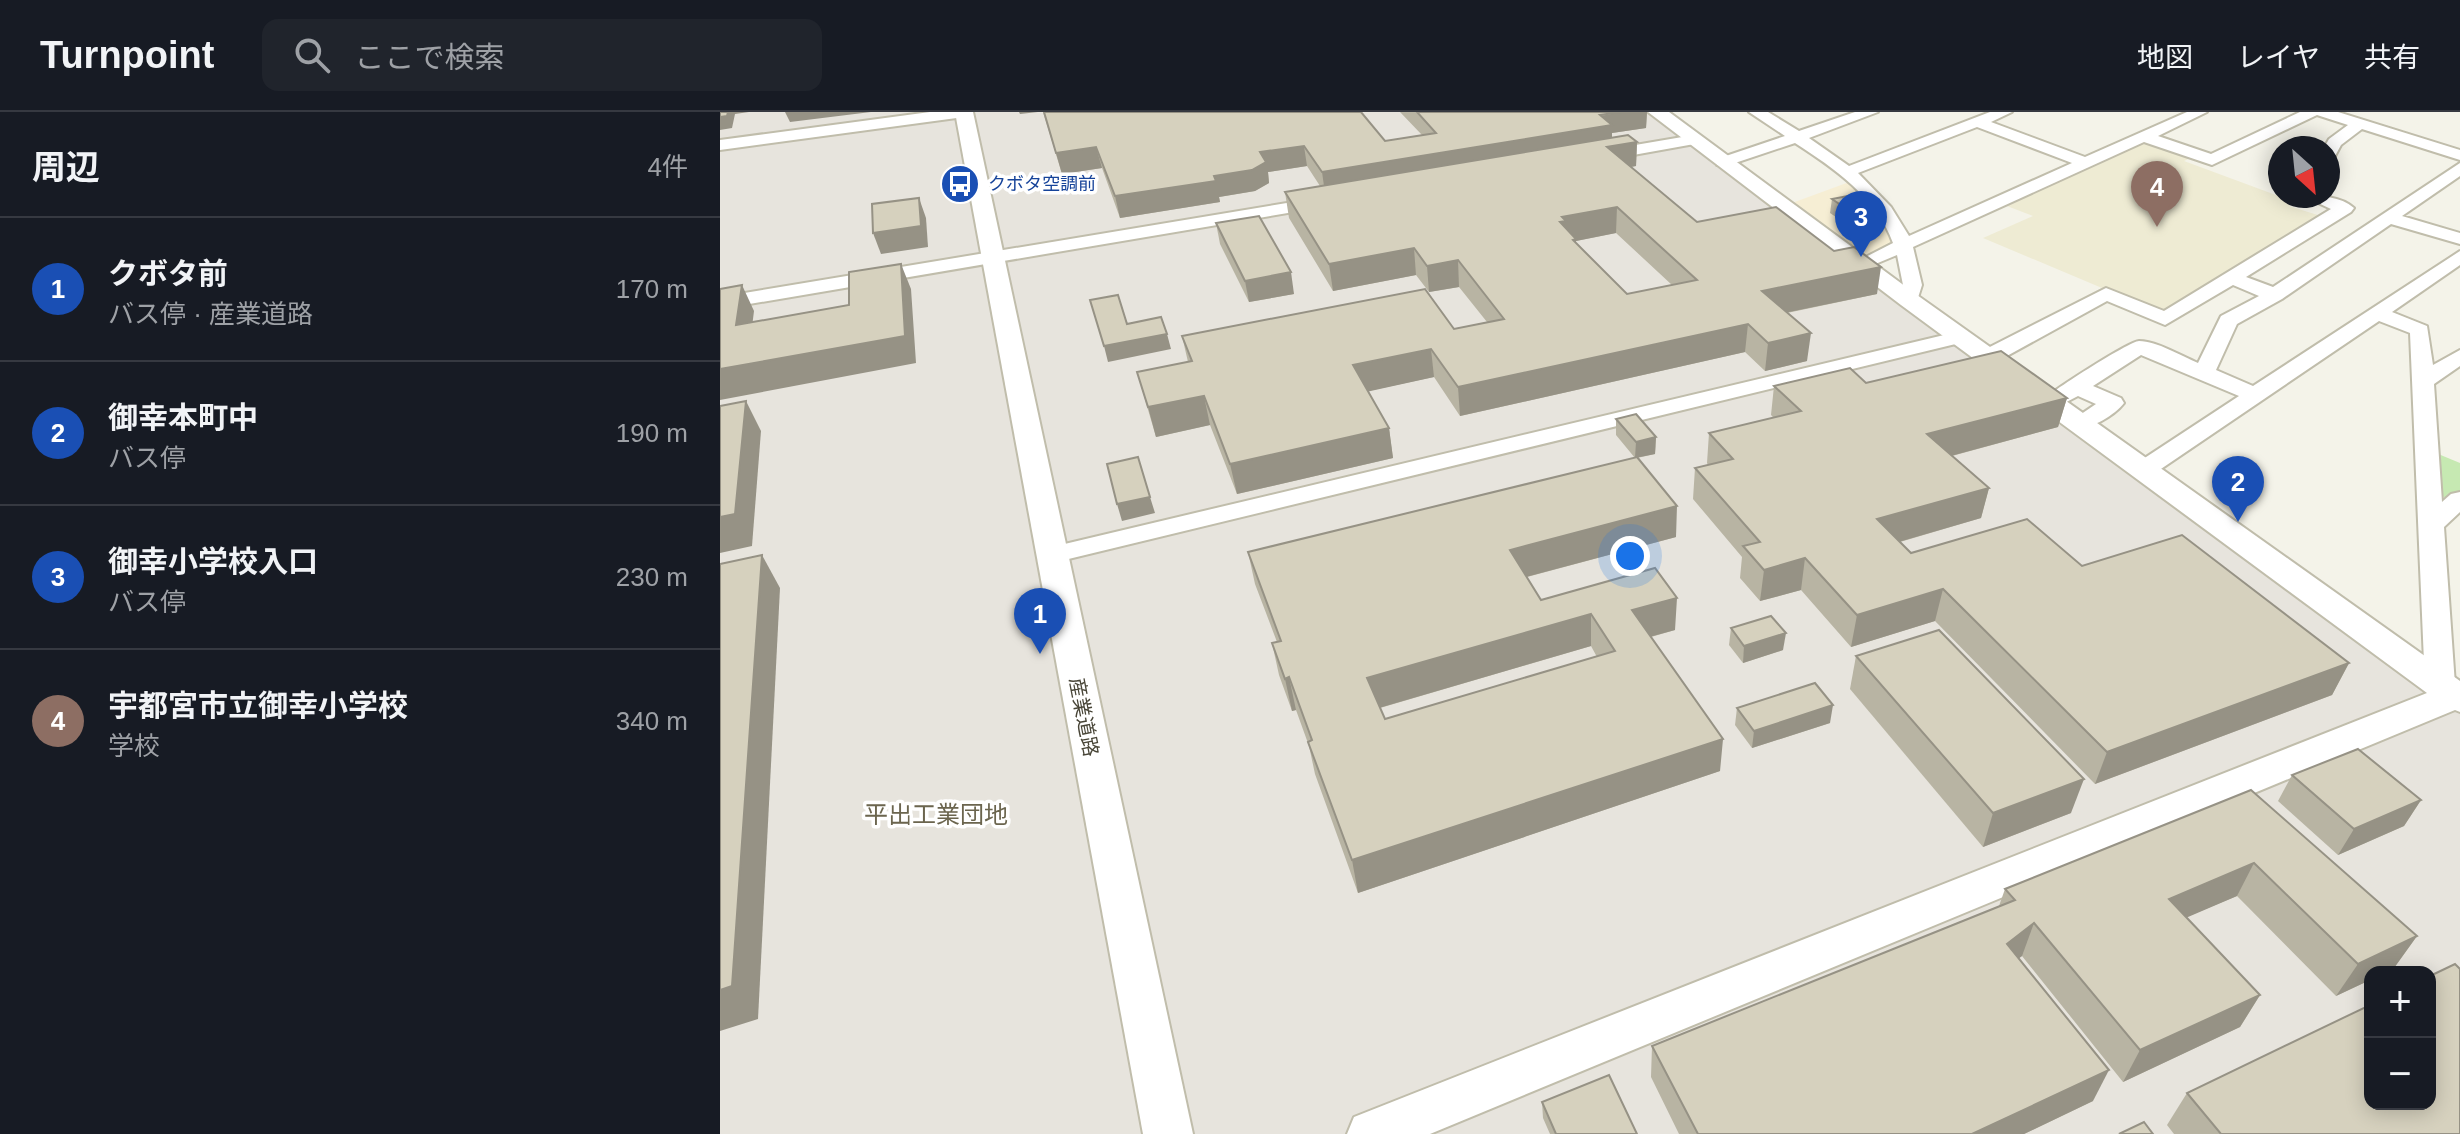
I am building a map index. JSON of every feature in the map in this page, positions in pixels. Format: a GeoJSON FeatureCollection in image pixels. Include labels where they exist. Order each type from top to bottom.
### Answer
{"type":"FeatureCollection","features":[{"type":"Feature","properties":{"kind":"street"},"geometry":{"type":"LineString","coordinates":[[720,145],[964,112]]}},
{"type":"Feature","properties":{"kind":"street","name":"産業道路"},"geometry":{"type":"LineString","coordinates":[[964,112],[1168,1134]]}},
{"type":"Feature","properties":{"kind":"street"},"geometry":{"type":"LineString","coordinates":[[1657,112],[1909,300],[2452,693]]}},
{"type":"Feature","properties":{"kind":"street"},"geometry":{"type":"LineString","coordinates":[[1757,112],[1847,172],[1894,224],[1904,245],[1915,287],[1909,300]]}},
{"type":"Feature","properties":{"kind":"street"},"geometry":{"type":"LineString","coordinates":[[1723,162],[1870,112]]}},
{"type":"Feature","properties":{"kind":"street"},"geometry":{"type":"LineString","coordinates":[[1847,172],[2004,112]]}},
{"type":"Feature","properties":{"kind":"street"},"geometry":{"type":"LineString","coordinates":[[2148,112],[2178,121]]}},
{"type":"Feature","properties":{"kind":"street"},"geometry":{"type":"LineString","coordinates":[[1861,264],[2199,112]]}},
{"type":"Feature","properties":{"kind":"street"},"geometry":{"type":"LineString","coordinates":[[2144,137],[2212,160],[2312,112]]}},
{"type":"Feature","properties":{"kind":"street"},"geometry":{"type":"LineString","coordinates":[[2204,373],[2228,320],[2275,295],[2388,217],[2458,156],[2353,118],[2322,112]]}},
{"type":"Feature","properties":{"kind":"street"},"geometry":{"type":"LineString","coordinates":[[2340,136],[2353,118]]}},
{"type":"Feature","properties":{"kind":"street"},"geometry":{"type":"LineString","coordinates":[[1977,122],[2086,163]]}},
{"type":"Feature","properties":{"kind":"street"},"geometry":{"type":"LineString","coordinates":[[1939,136],[1966,146]]}},
{"type":"Feature","properties":{"kind":"street"},"geometry":{"type":"LineString","coordinates":[[1585,158],[1694,140]]}},
{"type":"Feature","properties":{"kind":"street"},"geometry":{"type":"LineString","coordinates":[[1895,154],[1925,164]]}},
{"type":"Feature","properties":{"kind":"street"},"geometry":{"type":"LineString","coordinates":[[720,303],[1335,200]]}},
{"type":"Feature","properties":{"kind":"street"},"geometry":{"type":"LineString","coordinates":[[1988,357],[2106,294],[2165,319],[2345,208],[2340,206]]}},
{"type":"Feature","properties":{"kind":"street"},"geometry":{"type":"LineString","coordinates":[[2388,217],[2460,239]]}},
{"type":"Feature","properties":{"kind":"street"},"geometry":{"type":"LineString","coordinates":[[2143,470],[2460,257]]}},
{"type":"Feature","properties":{"kind":"street"},"geometry":{"type":"LineString","coordinates":[[2231,278],[2275,295]]}},
{"type":"Feature","properties":{"kind":"street"},"geometry":{"type":"LineString","coordinates":[[2377,313],[2420,330],[2432,524],[2452,693]]}},
{"type":"Feature","properties":{"kind":"street"},"geometry":{"type":"LineString","coordinates":[[1052,555],[1961,337]]}},
{"type":"Feature","properties":{"kind":"street"},"geometry":{"type":"LineString","coordinates":[[2051,403],[2139,347],[2256,395]]}},
{"type":"Feature","properties":{"kind":"street"},"geometry":{"type":"LineString","coordinates":[[2423,382],[2460,356]]}},
{"type":"Feature","properties":{"kind":"street"},"geometry":{"type":"LineString","coordinates":[[2075,386],[2113,403],[2079,423]]}},
{"type":"Feature","properties":{"kind":"street"},"geometry":{"type":"LineString","coordinates":[[2432,524],[2460,499]]}},
{"type":"Feature","properties":{"kind":"street"},"geometry":{"type":"LineString","coordinates":[[1372,1134],[2452,693]]}},
{"type":"Feature","properties":{"kind":"shaded area"},"geometry":{"type":"Polygon","coordinates":[[[720,112],[1650,112],[2460,708],[2460,1134],[720,1134],[720,112]]]}},
{"type":"Feature","properties":{"kind":"shaded area"},"geometry":{"type":"Polygon","coordinates":[[[2139,144],[2167,145],[2195,156],[2184,161],[2268,192],[2268,208],[2295,208],[2324,217],[2166,315],[1983,238],[2033,216],[2007,206],[2139,144]]]}},
{"type":"Feature","properties":{"kind":"shaded area"},"geometry":{"type":"Polygon","coordinates":[[[1852,181],[1867,197],[1897,243],[1867,259],[1792,203],[1852,181]]]}},
{"type":"Feature","properties":{"kind":"green space"},"geometry":{"type":"Polygon","coordinates":[[[2431,451],[2460,463],[2460,490],[2449,499],[2434,493],[2431,451]]]}},
{"type":"Feature","properties":{"kind":"building"},"geometry":{"type":"Polygon","coordinates":[[[1044,112],[1361,112],[1385,141],[1436,133],[1417,112],[1621,112],[1600,115],[1612,125],[1322,172],[1304,146],[1260,152],[1266,162],[1252,170],[1214,176],[1216,181],[1115,196],[1096,147],[1056,153],[1044,112]]]}},
{"type":"Feature","properties":{"kind":"building"},"geometry":{"type":"Polygon","coordinates":[[[1628,135],[1637,142],[1607,147],[1697,222],[1776,207],[1834,251],[1854,247],[1881,267],[1762,291],[1811,333],[1768,343],[1748,324],[1458,387],[1431,349],[1353,365],[1389,428],[1230,464],[1204,396],[1148,407],[1137,372],[1192,361],[1182,336],[1425,289],[1454,329],[1504,319],[1458,260],[1427,266],[1414,248],[1329,264],[1285,192],[1628,135]],[[1617,207],[1562,217],[1566,221],[1560,222],[1576,239],[1573,240],[1627,294],[1697,280],[1617,207]]]}},
{"type":"Feature","properties":{"kind":"building"},"geometry":{"type":"Polygon","coordinates":[[[1858,194],[1884,213],[1860,218],[1832,199],[1858,194]]]}},
{"type":"Feature","properties":{"kind":"building"},"geometry":{"type":"Polygon","coordinates":[[[919,198],[921,226],[873,233],[872,204],[919,198]]]}},
{"type":"Feature","properties":{"kind":"building"},"geometry":{"type":"Polygon","coordinates":[[[1259,216],[1291,272],[1245,281],[1216,223],[1259,216]]]}},
{"type":"Feature","properties":{"kind":"building"},"geometry":{"type":"Polygon","coordinates":[[[901,264],[905,336],[720,369],[720,289],[742,285],[736,325],[849,305],[849,272],[901,264]]]}},
{"type":"Feature","properties":{"kind":"building"},"geometry":{"type":"Polygon","coordinates":[[[1118,295],[1127,324],[1161,317],[1167,334],[1104,346],[1090,300],[1118,295]]]}},
{"type":"Feature","properties":{"kind":"building"},"geometry":{"type":"Polygon","coordinates":[[[2001,351],[2067,398],[1927,434],[1989,488],[1877,519],[1911,553],[2027,519],[2082,566],[2182,535],[2349,663],[2107,752],[1943,589],[1857,615],[1805,558],[1764,570],[1743,546],[1760,542],[1695,468],[1733,459],[1709,433],[1801,411],[1774,386],[1850,368],[1866,383],[2001,351]]]}},
{"type":"Feature","properties":{"kind":"building"},"geometry":{"type":"Polygon","coordinates":[[[746,401],[735,514],[720,517],[720,406],[746,401]]]}},
{"type":"Feature","properties":{"kind":"building"},"geometry":{"type":"Polygon","coordinates":[[[1636,414],[1656,437],[1636,442],[1616,419],[1636,414]]]}},
{"type":"Feature","properties":{"kind":"building"},"geometry":{"type":"Polygon","coordinates":[[[1138,457],[1150,497],[1117,504],[1107,464],[1138,457]]]}},
{"type":"Feature","properties":{"kind":"building"},"geometry":{"type":"Polygon","coordinates":[[[1637,457],[1677,506],[1510,550],[1541,600],[1655,568],[1677,598],[1632,610],[1723,739],[1352,860],[1308,742],[1312,740],[1289,677],[1285,679],[1272,643],[1281,641],[1248,552],[1637,457]],[[1591,614],[1367,678],[1385,719],[1615,651],[1591,614]]]}},
{"type":"Feature","properties":{"kind":"building"},"geometry":{"type":"Polygon","coordinates":[[[762,555],[732,986],[720,990],[720,564],[762,555]]]}},
{"type":"Feature","properties":{"kind":"building"},"geometry":{"type":"Polygon","coordinates":[[[1771,616],[1786,633],[1744,646],[1731,628],[1771,616]]]}},
{"type":"Feature","properties":{"kind":"building"},"geometry":{"type":"Polygon","coordinates":[[[1939,630],[2084,779],[1993,813],[1856,656],[1939,630]]]}},
{"type":"Feature","properties":{"kind":"building"},"geometry":{"type":"Polygon","coordinates":[[[1815,683],[1833,705],[1754,731],[1737,708],[1815,683]]]}},
{"type":"Feature","properties":{"kind":"building"},"geometry":{"type":"Polygon","coordinates":[[[2358,749],[2421,800],[2354,829],[2292,775],[2358,749]]]}},
{"type":"Feature","properties":{"kind":"building"},"geometry":{"type":"Polygon","coordinates":[[[2251,790],[2417,936],[2358,964],[2254,863],[2169,899],[2260,995],[2140,1050],[2034,923],[2007,944],[2109,1070],[1972,1134],[1698,1134],[1652,1046],[2015,900],[2005,889],[2251,790]]]}},
{"type":"Feature","properties":{"kind":"building"},"geometry":{"type":"Polygon","coordinates":[[[2455,964],[2460,969],[2460,1134],[2221,1134],[2187,1093],[2364,1008],[2364,1110],[2436,1110],[2436,973],[2455,964]]]}},
{"type":"Feature","properties":{"kind":"building"},"geometry":{"type":"Polygon","coordinates":[[[1609,1075],[1637,1134],[1556,1134],[1542,1102],[1609,1075]]]}},
{"type":"Feature","properties":{"kind":"building"},"geometry":{"type":"Polygon","coordinates":[[[2144,1122],[2153,1134],[2119,1134],[2144,1122]]]}},
{"type":"Feature","properties":{"kind":"place","name":"クボタ空調前"},"geometry":{"type":"Point","coordinates":[960,184]}},
{"type":"Feature","properties":{"kind":"place","name":"宇都宮市立御幸小学校"},"geometry":{"type":"Point","coordinates":[2157,227]}},
{"type":"Feature","properties":{"kind":"place","name":"御幸小学校入口"},"geometry":{"type":"Point","coordinates":[1861,257]}},
{"type":"Feature","properties":{"kind":"place","name":"御幸本町中"},"geometry":{"type":"Point","coordinates":[2238,522]}},
{"type":"Feature","properties":{"kind":"place","name":"クボタ前"},"geometry":{"type":"Point","coordinates":[1040,654]}},
{"type":"Feature","properties":{"kind":"district","name":"平出工業団地"},"geometry":{"type":"Point","coordinates":[936,815]}}]}
